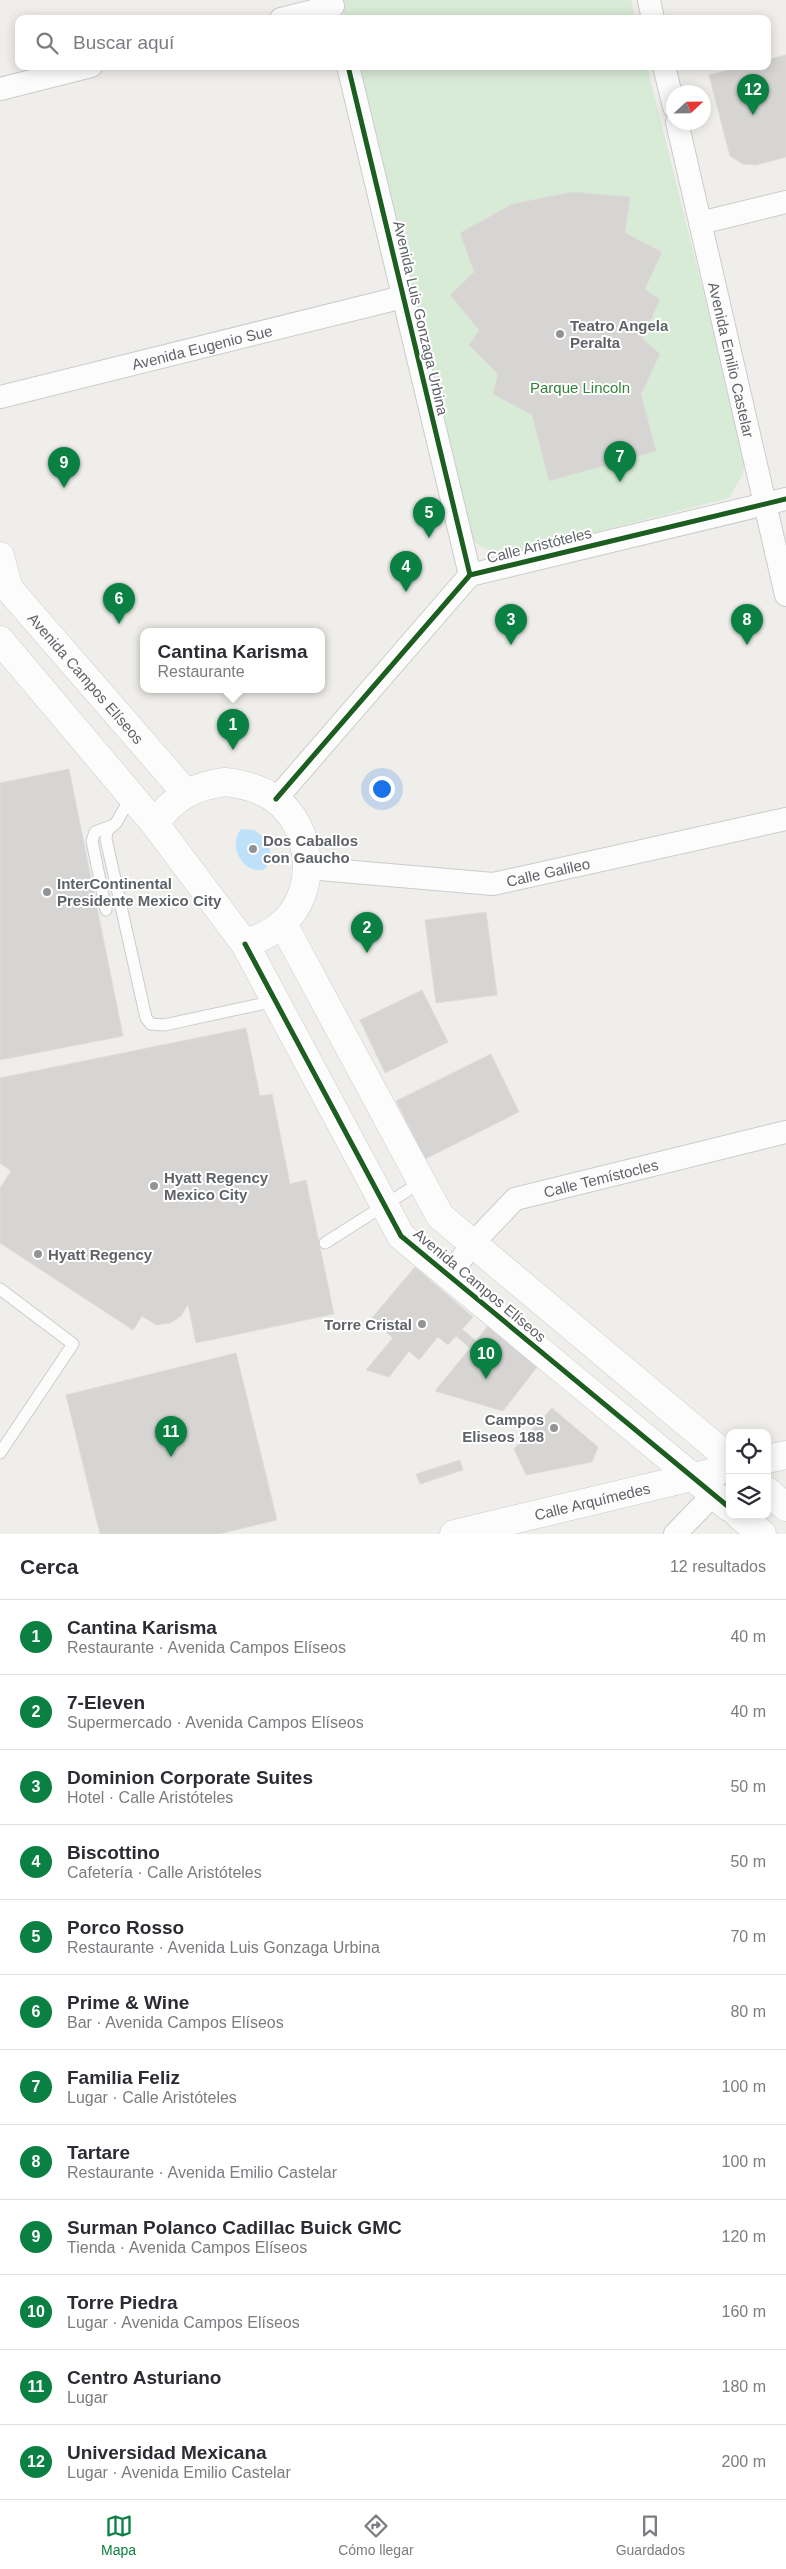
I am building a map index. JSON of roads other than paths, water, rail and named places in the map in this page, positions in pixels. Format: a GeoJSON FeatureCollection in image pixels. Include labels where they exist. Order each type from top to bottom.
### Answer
{"type":"FeatureCollection","features":[{"type":"Feature","properties":{"kind":"street"},"geometry":{"type":"LineString","coordinates":[[649,0],[652,15]]}},
{"type":"Feature","properties":{"kind":"street"},"geometry":{"type":"LineString","coordinates":[[301,15],[334,8]]}},
{"type":"Feature","properties":{"kind":"street"},"geometry":{"type":"LineString","coordinates":[[0,89],[75,70]]}},
{"type":"Feature","properties":{"kind":"street","name":"Avenida Luis Gonzaga Urbina"},"geometry":{"type":"LineString","coordinates":[[349,70],[470,575]]}},
{"type":"Feature","properties":{"kind":"street"},"geometry":{"type":"LineString","coordinates":[[665,70],[669,85]]}},
{"type":"Feature","properties":{"kind":"street","name":"Avenida Emilio Castelar"},"geometry":{"type":"LineString","coordinates":[[679,130],[700,223],[776,501],[786,596]]}},
{"type":"Feature","properties":{"kind":"street"},"geometry":{"type":"LineString","coordinates":[[700,223],[786,202]]}},
{"type":"Feature","properties":{"kind":"street","name":"Avenida Eugenio Sue"},"geometry":{"type":"LineString","coordinates":[[0,397],[403,297]]}},
{"type":"Feature","properties":{"kind":"street"},"geometry":{"type":"LineString","coordinates":[[776,501],[786,515]]}},
{"type":"Feature","properties":{"kind":"street","name":"Calle Aristóteles"},"geometry":{"type":"LineString","coordinates":[[276,800],[470,575],[776,501]]}},
{"type":"Feature","properties":{"kind":"street","name":"Avenida Campos Elíseos"},"geometry":{"type":"LineString","coordinates":[[0,556],[9,589],[186,792]]}},
{"type":"Feature","properties":{"kind":"street"},"geometry":{"type":"LineString","coordinates":[[0,640],[155,824],[245,944],[262,937],[283,924],[300,899],[308,868],[305,845],[299,828],[289,812],[276,800],[260,790],[243,784],[225,782],[207,784],[186,792],[174,800],[155,824]]}},
{"type":"Feature","properties":{"kind":"street","name":"Calle Galileo"},"geometry":{"type":"LineString","coordinates":[[308,868],[493,884],[786,819]]}},
{"type":"Feature","properties":{"kind":"street","name":"Avenida Campos Elíseos"},"geometry":{"type":"LineString","coordinates":[[283,924],[440,1216],[726,1456]]}},
{"type":"Feature","properties":{"kind":"street","name":"Avenida Campos Elíseos"},"geometry":{"type":"LineString","coordinates":[[245,944],[401,1236],[722,1501]]}},
{"type":"Feature","properties":{"kind":"street","name":"Calle Temístocles"},"geometry":{"type":"LineString","coordinates":[[450,1276],[473,1243],[515,1198],[786,1132]]}},
{"type":"Feature","properties":{"kind":"street"},"geometry":{"type":"LineString","coordinates":[[771,1458],[786,1454]]}},
{"type":"Feature","properties":{"kind":"street","name":"Calle Arquímedes"},"geometry":{"type":"LineString","coordinates":[[454,1534],[726,1469]]}},
{"type":"Feature","properties":{"kind":"street"},"geometry":{"type":"LineString","coordinates":[[771,1494],[786,1506]]}},
{"type":"Feature","properties":{"kind":"street"},"geometry":{"type":"LineString","coordinates":[[675,1534],[722,1501]]}},
{"type":"Feature","properties":{"kind":"street"},"geometry":{"type":"LineString","coordinates":[[744,1519],[762,1534]]}},
{"type":"Feature","properties":{"kind":"lane"},"geometry":{"type":"LineString","coordinates":[[106,910],[92,841],[95,832],[116,823],[131,797]]}},
{"type":"Feature","properties":{"kind":"lane"},"geometry":{"type":"LineString","coordinates":[[111,826],[107,831],[106,839],[146,1018],[151,1024],[164,1025],[276,1000]]}},
{"type":"Feature","properties":{"kind":"lane"},"geometry":{"type":"LineString","coordinates":[[325,1243],[421,1182]]}},
{"type":"Feature","properties":{"kind":"lane"},"geometry":{"type":"LineString","coordinates":[[0,1290],[74,1344],[1,1449]]}},
{"type":"Feature","properties":{"kind":"water"},"geometry":{"type":"Polygon","coordinates":[[[241,829],[254,830],[267,843],[270,860],[263,870],[255,870],[248,867],[239,857],[236,843],[237,835],[241,829]]]}},
{"type":"Feature","properties":{"kind":"place","name":"Universidad Mexicana"},"geometry":{"type":"Point","coordinates":[753,115]}},
{"type":"Feature","properties":{"kind":"place","name":"Teatro Angela Peralta"},"geometry":{"type":"Point","coordinates":[560,334]}},
{"type":"Feature","properties":{"kind":"place","name":"Familia Feliz"},"geometry":{"type":"Point","coordinates":[620,482]}},
{"type":"Feature","properties":{"kind":"place","name":"Surman Polanco Cadillac Buick GMC"},"geometry":{"type":"Point","coordinates":[64,488]}},
{"type":"Feature","properties":{"kind":"place","name":"Porco Rosso"},"geometry":{"type":"Point","coordinates":[429,538]}},
{"type":"Feature","properties":{"kind":"place","name":"Biscottino"},"geometry":{"type":"Point","coordinates":[406,592]}},
{"type":"Feature","properties":{"kind":"place","name":"Prime & Wine"},"geometry":{"type":"Point","coordinates":[119,624]}},
{"type":"Feature","properties":{"kind":"place","name":"Dominion Corporate Suites"},"geometry":{"type":"Point","coordinates":[511,645]}},
{"type":"Feature","properties":{"kind":"place","name":"Tartare"},"geometry":{"type":"Point","coordinates":[747,645]}},
{"type":"Feature","properties":{"kind":"place","name":"Cantina Karisma"},"geometry":{"type":"Point","coordinates":[233,750]}},
{"type":"Feature","properties":{"kind":"place","name":"Dos Caballos con Gaucho"},"geometry":{"type":"Point","coordinates":[253,849]}},
{"type":"Feature","properties":{"kind":"place","name":"InterContinental Presidente Mexico City"},"geometry":{"type":"Point","coordinates":[47,892]}},
{"type":"Feature","properties":{"kind":"place","name":"7-Eleven"},"geometry":{"type":"Point","coordinates":[367,953]}},
{"type":"Feature","properties":{"kind":"place","name":"Hyatt Regency Mexico City"},"geometry":{"type":"Point","coordinates":[154,1186]}},
{"type":"Feature","properties":{"kind":"place","name":"Hyatt Regency"},"geometry":{"type":"Point","coordinates":[38,1254]}},
{"type":"Feature","properties":{"kind":"place","name":"Torre Cristal"},"geometry":{"type":"Point","coordinates":[422,1324]}},
{"type":"Feature","properties":{"kind":"place","name":"Torre Piedra"},"geometry":{"type":"Point","coordinates":[486,1379]}},
{"type":"Feature","properties":{"kind":"place","name":"Campos Eliseos 188"},"geometry":{"type":"Point","coordinates":[554,1428]}},
{"type":"Feature","properties":{"kind":"place","name":"Centro Asturiano"},"geometry":{"type":"Point","coordinates":[171,1457]}},
{"type":"Feature","properties":{"kind":"park label","name":"Parque Lincoln"},"geometry":{"type":"Point","coordinates":[580,387]}}]}
